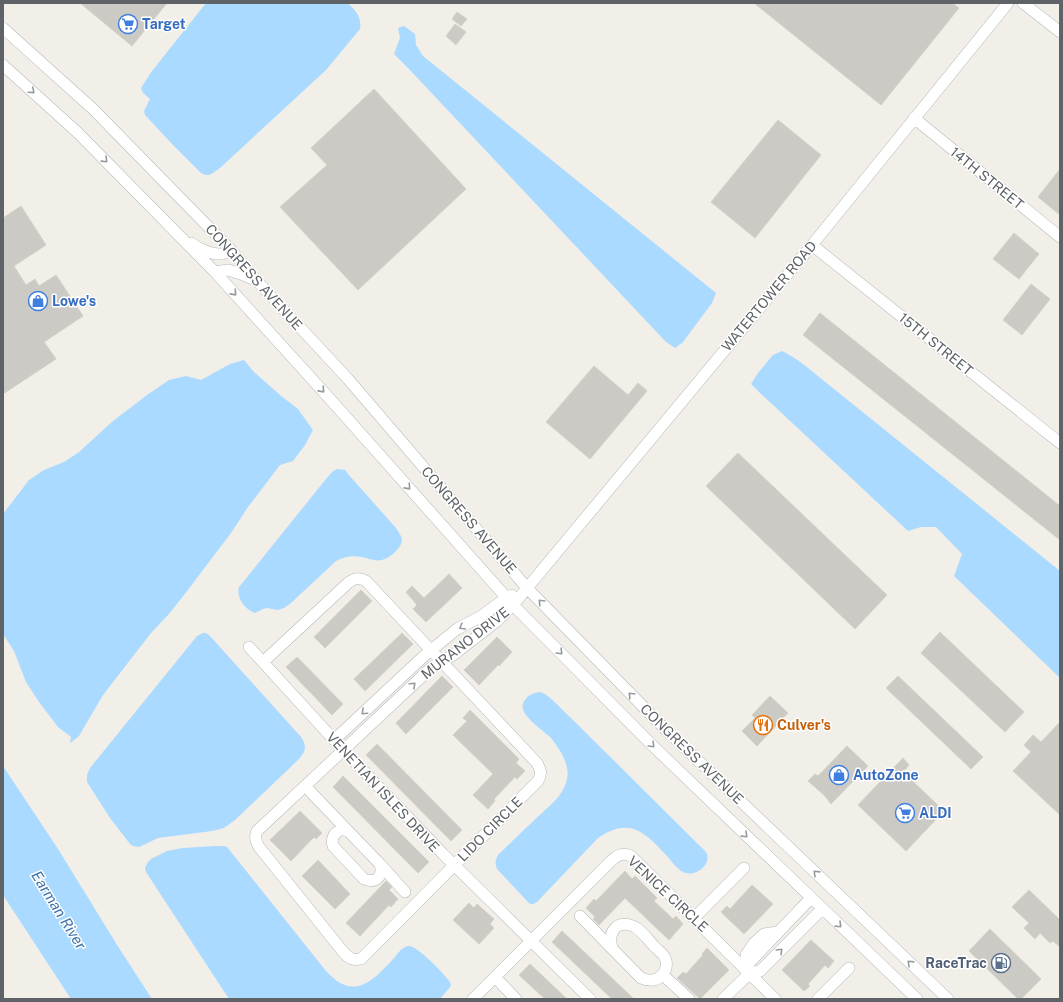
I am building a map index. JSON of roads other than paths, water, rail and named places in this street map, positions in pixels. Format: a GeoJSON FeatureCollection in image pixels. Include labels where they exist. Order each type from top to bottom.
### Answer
{"type":"FeatureCollection","features":[{"type":"Feature","properties":{"kind":"street","name":"WATERTOWER ROAD"},"geometry":{"type":"LineString","coordinates":[[527,588],[812,245],[1008,3]]}},
{"type":"Feature","properties":{"kind":"street"},"geometry":{"type":"LineString","coordinates":[[1023,3],[1060,32]]}},
{"type":"Feature","properties":{"kind":"street","name":"CONGRESS AVENUE"},"geometry":{"type":"LineString","coordinates":[[3,28],[93,110],[232,250],[257,281],[348,379],[527,588],[666,730],[948,999]]}},
{"type":"Feature","properties":{"kind":"street","name":"CONGRESS AVENUE"},"geometry":{"type":"LineString","coordinates":[[3,65],[77,132],[215,272],[510,601],[653,746],[917,999]]}},
{"type":"Feature","properties":{"kind":"street","name":"14TH STREET"},"geometry":{"type":"LineString","coordinates":[[914,118],[1060,237]]}},
{"type":"Feature","properties":{"kind":"street"},"geometry":{"type":"LineString","coordinates":[[179,235],[198,248],[210,252],[221,254],[232,250]]}},
{"type":"Feature","properties":{"kind":"street","name":"15TH STREET"},"geometry":{"type":"LineString","coordinates":[[812,245],[1060,443]]}},
{"type":"Feature","properties":{"kind":"street"},"geometry":{"type":"LineString","coordinates":[[215,272],[228,270],[257,281]]}},
{"type":"Feature","properties":{"kind":"street","name":"LIDO CIRCLE"},"geometry":{"type":"LineString","coordinates":[[263,662],[348,582],[354,578],[362,579],[366,581],[537,763],[541,772],[538,780],[454,866],[361,959],[357,960],[350,958],[344,952],[256,843],[256,834],[260,828],[343,750]]}},
{"type":"Feature","properties":{"kind":"street","name":"MURANO DRIVE"},"geometry":{"type":"LineString","coordinates":[[334,740],[424,656],[457,629],[510,601],[527,588]]}},
{"type":"Feature","properties":{"kind":"street","name":"MURANO DRIVE"},"geometry":{"type":"LineString","coordinates":[[343,750],[431,668],[457,652],[497,621],[510,601]]}},
{"type":"Feature","properties":{"kind":"street","name":"VENETIAN ISLES DRIVE"},"geometry":{"type":"LineString","coordinates":[[249,647],[343,750],[454,866],[590,999]]}},
{"type":"Feature","properties":{"kind":"street"},"geometry":{"type":"LineString","coordinates":[[305,786],[405,892]]}},
{"type":"Feature","properties":{"kind":"street"},"geometry":{"type":"LineString","coordinates":[[349,832],[340,830],[335,833],[331,842],[364,879],[373,881],[379,877],[382,869],[380,864]]}},
{"type":"Feature","properties":{"kind":"street","name":"VENICE CIRCLE"},"geometry":{"type":"LineString","coordinates":[[473,999],[611,861],[618,855],[627,854],[631,856],[694,918],[749,968],[776,999]]}},
{"type":"Feature","properties":{"kind":"street"},"geometry":{"type":"LineString","coordinates":[[694,918],[744,868]]}},
{"type":"Feature","properties":{"kind":"street"},"geometry":{"type":"LineString","coordinates":[[723,999],[778,932],[810,898]]}},
{"type":"Feature","properties":{"kind":"street"},"geometry":{"type":"LineString","coordinates":[[749,968],[760,971],[822,909]]}},
{"type":"Feature","properties":{"kind":"street"},"geometry":{"type":"LineString","coordinates":[[580,916],[641,978],[655,980],[663,974],[665,970],[666,963],[664,956],[635,927],[628,924],[615,928],[611,934],[610,942],[612,948]]}},
{"type":"Feature","properties":{"kind":"street"},"geometry":{"type":"LineString","coordinates":[[818,999],[849,968]]}},
{"type":"Feature","properties":{"kind":"street"},"geometry":{"type":"LineString","coordinates":[[663,974],[688,999]]}},
{"type":"Feature","properties":{"kind":"street"},"geometry":{"type":"LineString","coordinates":[[495,977],[516,999]]}},
{"type":"Feature","properties":{"kind":"water"},"geometry":{"type":"Polygon","coordinates":[[[206,3],[347,3],[358,14],[360,21],[360,29],[326,70],[220,168],[209,175],[201,173],[145,115],[144,111],[150,99],[143,93],[141,88],[152,71],[206,3]]]}},
{"type":"Feature","properties":{"kind":"water"},"geometry":{"type":"Polygon","coordinates":[[[404,26],[415,34],[416,45],[423,56],[716,293],[712,303],[683,342],[675,348],[666,342],[394,54],[400,38],[398,28],[404,26]]]}},
{"type":"Feature","properties":{"kind":"water"},"geometry":{"type":"Polygon","coordinates":[[[782,351],[803,364],[1060,571],[1060,678],[954,576],[962,554],[936,527],[921,527],[908,531],[751,384],[773,355],[782,351]]]}},
{"type":"Feature","properties":{"kind":"water"},"geometry":{"type":"Polygon","coordinates":[[[244,360],[253,371],[298,409],[313,430],[305,445],[293,461],[280,465],[184,595],[151,633],[103,695],[79,736],[70,743],[71,737],[58,727],[26,682],[14,651],[3,634],[3,514],[29,480],[44,470],[64,462],[79,452],[113,421],[169,380],[186,376],[201,380],[230,364],[244,360]]]}},
{"type":"Feature","properties":{"kind":"water"},"geometry":{"type":"Polygon","coordinates":[[[337,469],[345,470],[396,528],[402,539],[400,546],[392,555],[382,560],[357,556],[336,561],[284,608],[278,610],[267,608],[255,613],[247,609],[240,599],[238,591],[239,587],[326,479],[337,469]]]}},
{"type":"Feature","properties":{"kind":"water"},"geometry":{"type":"Polygon","coordinates":[[[203,633],[210,636],[301,737],[305,750],[297,761],[235,820],[224,828],[158,838],[139,847],[133,846],[110,818],[87,782],[87,775],[90,768],[197,636],[203,633]]]}},
{"type":"Feature","properties":{"kind":"water"},"geometry":{"type":"Polygon","coordinates":[[[540,692],[556,703],[706,852],[708,857],[702,869],[693,873],[683,872],[660,848],[637,830],[620,828],[598,838],[537,902],[533,904],[530,904],[497,869],[496,859],[498,855],[559,796],[567,781],[568,771],[559,749],[551,738],[531,721],[523,710],[523,705],[528,696],[540,692]]]}},
{"type":"Feature","properties":{"kind":"water","name":"Earman River"},"geometry":{"type":"Polygon","coordinates":[[[3,766],[58,849],[152,999],[71,999],[3,895],[3,766]]]}},
{"type":"Feature","properties":{"kind":"water"},"geometry":{"type":"Polygon","coordinates":[[[216,846],[227,847],[326,971],[336,980],[354,987],[363,985],[379,974],[403,948],[409,946],[413,947],[425,956],[437,968],[450,982],[450,987],[440,999],[229,999],[146,872],[145,868],[151,859],[167,851],[183,848],[216,846]]]}},
{"type":"Feature","properties":{"kind":"place","name":"Target"},"geometry":{"type":"Point","coordinates":[128,24]}},
{"type":"Feature","properties":{"kind":"place","name":"Lowe's"},"geometry":{"type":"Point","coordinates":[38,301]}},
{"type":"Feature","properties":{"kind":"place","name":"Culver's"},"geometry":{"type":"Point","coordinates":[763,725]}},
{"type":"Feature","properties":{"kind":"place","name":"AutoZone"},"geometry":{"type":"Point","coordinates":[839,775]}},
{"type":"Feature","properties":{"kind":"place","name":"ALDI"},"geometry":{"type":"Point","coordinates":[905,813]}},
{"type":"Feature","properties":{"kind":"place","name":"RaceTrac"},"geometry":{"type":"Point","coordinates":[1001,963]}}]}
